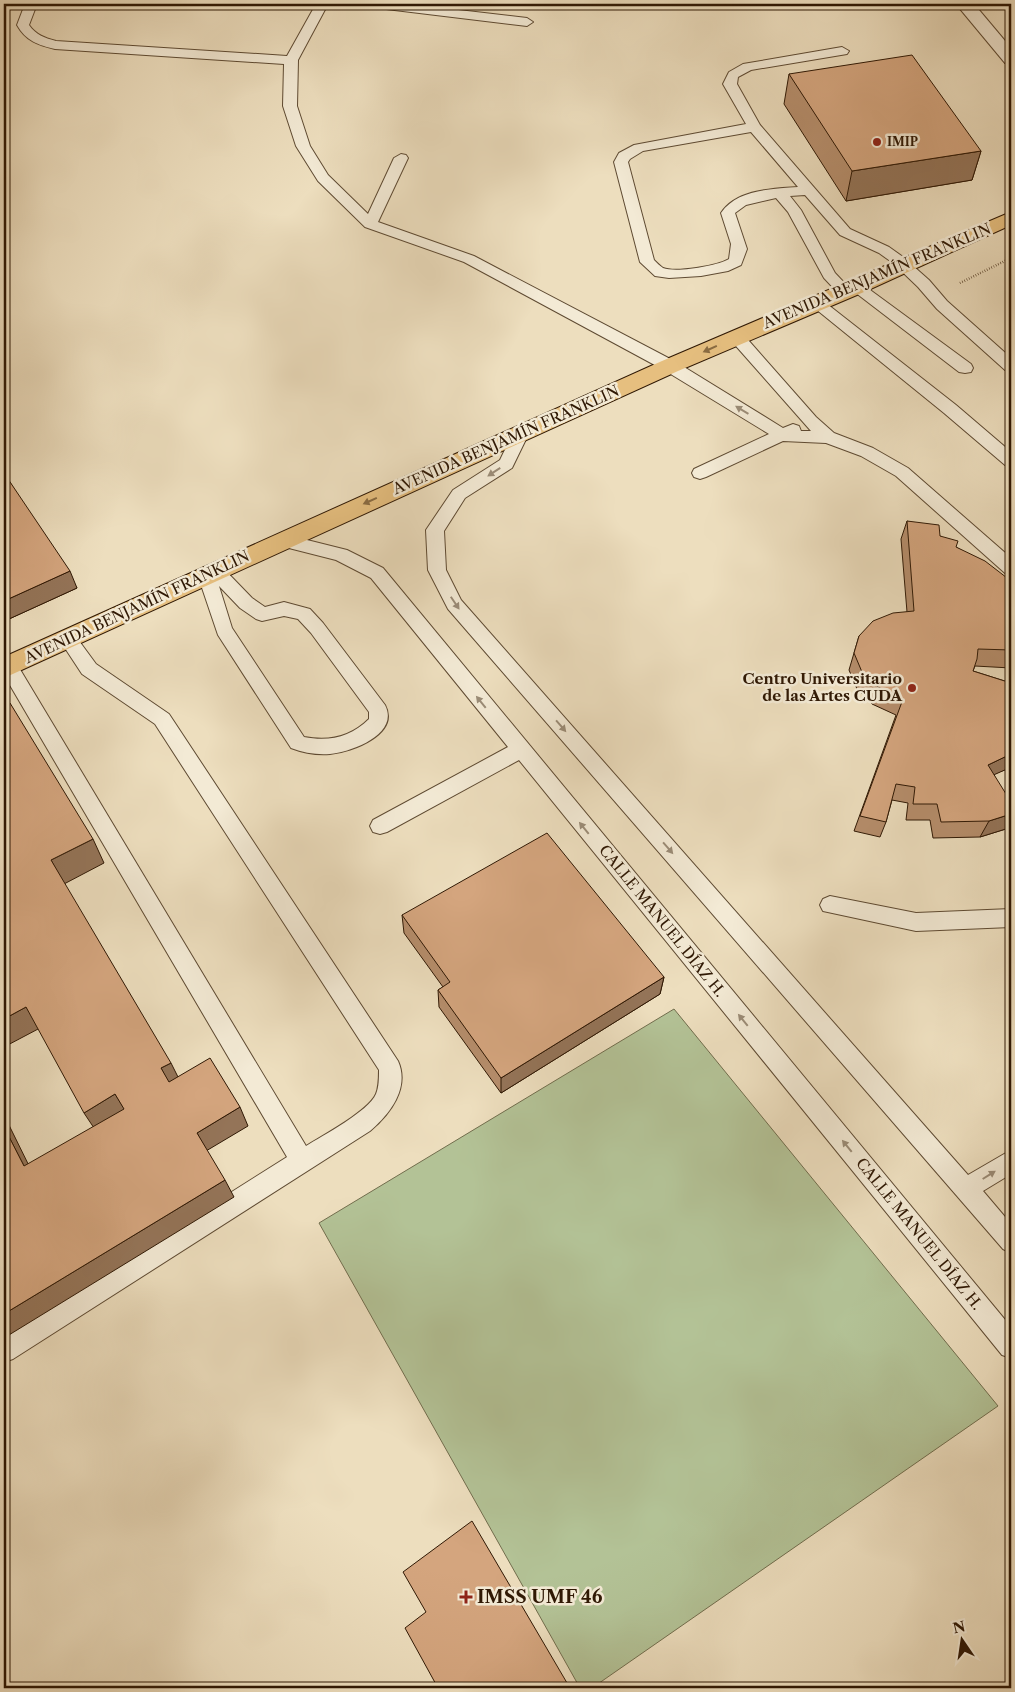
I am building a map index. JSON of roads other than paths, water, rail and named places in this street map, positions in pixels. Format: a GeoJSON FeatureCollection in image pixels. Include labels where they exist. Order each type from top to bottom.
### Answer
{"type":"FeatureCollection","features":[{"type":"Feature","properties":{"kind":"main road","name":"AVENIDA BENJAMÍN FRANKLIN"},"geometry":{"type":"LineString","coordinates":[[6,667],[670,366],[1011,218]]}},
{"type":"Feature","properties":{"kind":"street"},"geometry":{"type":"LineString","coordinates":[[965,4],[1011,58]]}},
{"type":"Feature","properties":{"kind":"lane"},"geometry":{"type":"LineString","coordinates":[[30,4],[23,25],[28,34],[39,41],[55,45],[291,60]]}},
{"type":"Feature","properties":{"kind":"lane"},"geometry":{"type":"LineString","coordinates":[[322,4],[291,60],[290,106],[303,146],[323,178],[370,224],[469,259],[670,366],[784,436],[828,437],[867,452],[902,472],[1011,568]]}},
{"type":"Feature","properties":{"kind":"lane"},"geometry":{"type":"LineString","coordinates":[[378,4],[528,22]]}},
{"type":"Feature","properties":{"kind":"lane"},"geometry":{"type":"LineString","coordinates":[[842,51],[748,67],[737,71],[731,77],[730,84],[754,127],[844,232],[858,241],[885,251],[935,294],[942,305],[1011,366]]}},
{"type":"Feature","properties":{"kind":"lane"},"geometry":{"type":"LineString","coordinates":[[754,127],[639,148],[624,156],[620,162],[647,262],[654,269],[664,273],[678,274],[726,266],[736,261],[739,255],[738,245],[728,213],[730,207],[746,199],[807,190]]}},
{"type":"Feature","properties":{"kind":"lane"},"geometry":{"type":"LineString","coordinates":[[370,224],[401,158]]}},
{"type":"Feature","properties":{"kind":"lane"},"geometry":{"type":"LineString","coordinates":[[780,194],[794,210],[829,275],[965,368]]}},
{"type":"Feature","properties":{"kind":"lane"},"geometry":{"type":"LineString","coordinates":[[817,303],[950,408],[1011,461]]}},
{"type":"Feature","properties":{"kind":"lane"},"geometry":{"type":"LineString","coordinates":[[736,337],[810,420],[828,437]]}},
{"type":"Feature","properties":{"kind":"lane"},"geometry":{"type":"LineString","coordinates":[[700,473],[784,436],[810,420]]}},
{"type":"Feature","properties":{"kind":"lane"},"geometry":{"type":"LineString","coordinates":[[521,433],[506,464],[459,494],[435,530],[437,570],[454,604],[967,1188],[1011,1241]]}},
{"type":"Feature","properties":{"kind":"lane","name":"CALLE MANUEL DÍAZ H."},"geometry":{"type":"LineString","coordinates":[[283,540],[341,554],[377,573],[520,750],[1011,1346]]}},
{"type":"Feature","properties":{"kind":"lane"},"geometry":{"type":"LineString","coordinates":[[211,574],[262,614],[284,610],[304,614],[317,628],[378,710],[378,721],[371,730],[337,747],[314,748],[298,743],[224,630],[211,574]]}},
{"type":"Feature","properties":{"kind":"lane"},"geometry":{"type":"LineString","coordinates":[[4,1350],[362,1123],[381,1108],[390,1091],[390,1068],[162,719],[90,669],[68,639]]}},
{"type":"Feature","properties":{"kind":"lane"},"geometry":{"type":"LineString","coordinates":[[6,667],[302,1161]]}},
{"type":"Feature","properties":{"kind":"lane"},"geometry":{"type":"LineString","coordinates":[[380,826],[520,750]]}},
{"type":"Feature","properties":{"kind":"lane"},"geometry":{"type":"LineString","coordinates":[[830,905],[916,922],[1011,918]]}},
{"type":"Feature","properties":{"kind":"lane"},"geometry":{"type":"LineString","coordinates":[[967,1188],[1011,1161]]}},
{"type":"Feature","properties":{"kind":"place","name":"IMIP"},"geometry":{"type":"Point","coordinates":[877,142]}},
{"type":"Feature","properties":{"kind":"place","name":"Centro Universitario de las Artes CUDA"},"geometry":{"type":"Point","coordinates":[912,688]}},
{"type":"Feature","properties":{"kind":"place","name":"IMSS UMF 46"},"geometry":{"type":"Point","coordinates":[466,1597]}}]}
